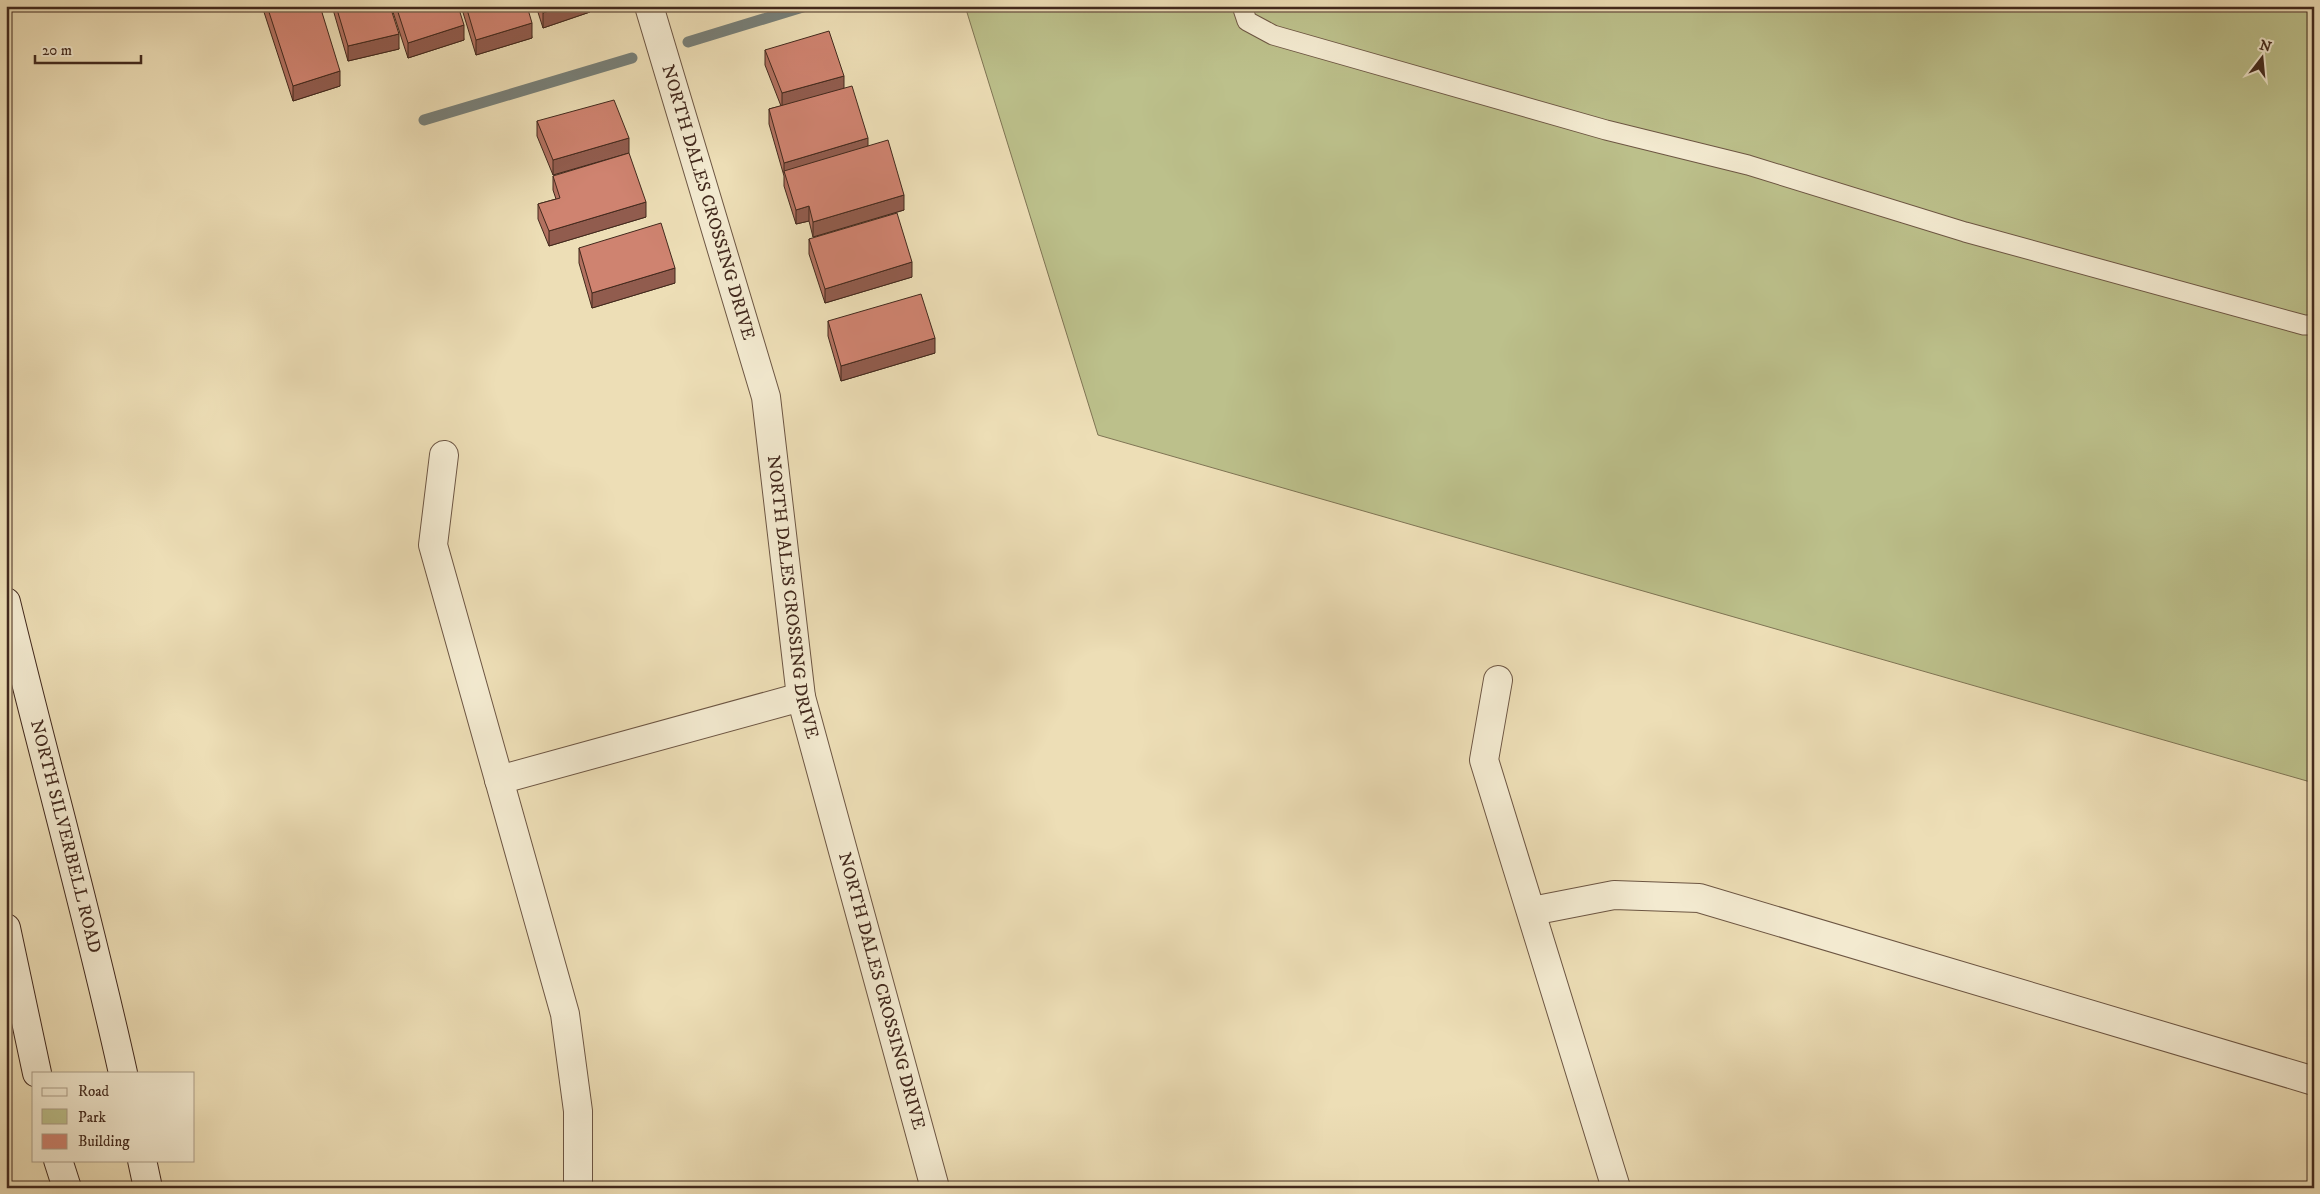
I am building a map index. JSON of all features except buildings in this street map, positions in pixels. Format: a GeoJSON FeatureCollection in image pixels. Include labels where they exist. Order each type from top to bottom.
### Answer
{"type":"FeatureCollection","features":[{"type":"Feature","properties":{"kind":"street","name":"NORTH DALES CROSSING DRIVE"},"geometry":{"type":"LineString","coordinates":[[649,6],[766,397],[801,697],[935,1188]]}},
{"type":"Feature","properties":{"kind":"street"},"geometry":{"type":"LineString","coordinates":[[444,455],[432,546],[565,1014],[578,1111],[578,1188]]}},
{"type":"Feature","properties":{"kind":"street","name":"NORTH SILVERBELL ROAD"},"geometry":{"type":"LineString","coordinates":[[6,602],[39,738],[97,954],[123,1072]]}},
{"type":"Feature","properties":{"kind":"street"},"geometry":{"type":"LineString","coordinates":[[1498,680],[1484,760],[1616,1188]]}},
{"type":"Feature","properties":{"kind":"street"},"geometry":{"type":"LineString","coordinates":[[499,780],[801,697]]}},
{"type":"Feature","properties":{"kind":"street"},"geometry":{"type":"LineString","coordinates":[[1532,911],[1614,895],[1699,898],[2314,1081]]}},
{"type":"Feature","properties":{"kind":"street"},"geometry":{"type":"LineString","coordinates":[[6,928],[36,1072]]}},
{"type":"Feature","properties":{"kind":"street"},"geometry":{"type":"LineString","coordinates":[[59,1162],[67,1188]]}},
{"type":"Feature","properties":{"kind":"street"},"geometry":{"type":"LineString","coordinates":[[142,1162],[148,1188]]}},
{"type":"Feature","properties":{"kind":"lane"},"geometry":{"type":"LineString","coordinates":[[1242,6],[1247,21],[1273,35],[1606,130],[1748,165],[1974,234],[2304,325],[2314,325]]}},
{"type":"Feature","properties":{"kind":"green space"},"geometry":{"type":"Polygon","coordinates":[[[965,6],[2314,6],[2314,783],[1098,435],[965,6]]]}},
{"type":"Feature","properties":{"kind":"waterway"},"geometry":{"type":"LineString","coordinates":[[688,42],[806,6]]}},
{"type":"Feature","properties":{"kind":"waterway"},"geometry":{"type":"LineString","coordinates":[[424,120],[632,58]]}}]}
